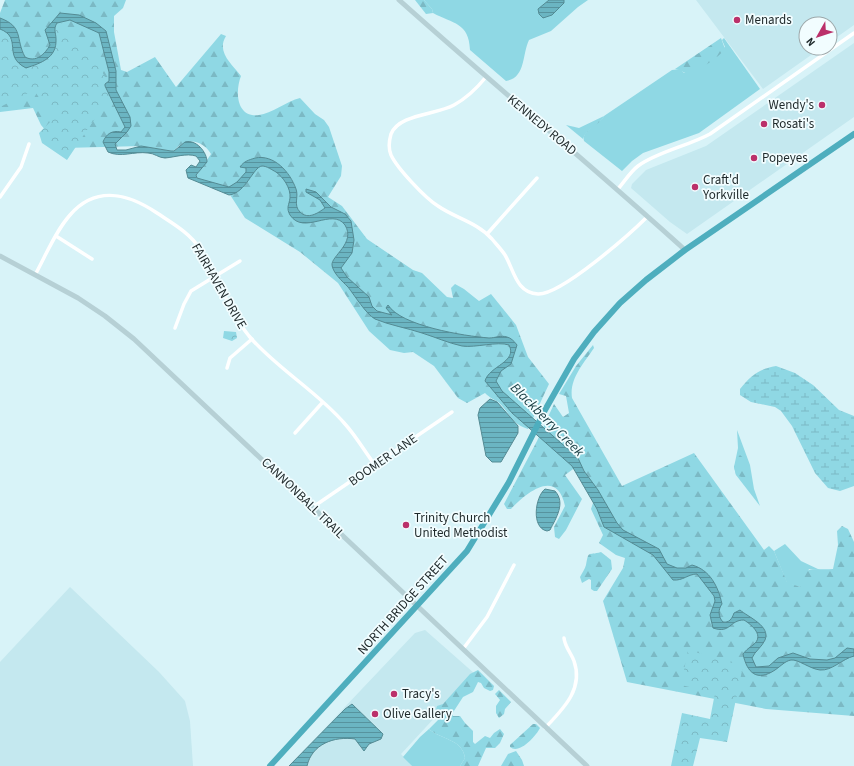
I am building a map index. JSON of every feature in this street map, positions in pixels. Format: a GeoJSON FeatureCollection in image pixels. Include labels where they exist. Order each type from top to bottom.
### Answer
{"type":"FeatureCollection","features":[{"type":"Feature","properties":{"kind":"highway","name":"NORTH BRIDGE STREET"},"geometry":{"type":"LineString","coordinates":[[270,766],[467,551],[492,513],[545,410],[574,359],[594,332],[625,299],[685,250],[854,134]]}},
{"type":"Feature","properties":{"kind":"main road","name":"KENNEDY ROAD"},"geometry":{"type":"LineString","coordinates":[[399,0],[486,77],[618,189],[685,250]]}},
{"type":"Feature","properties":{"kind":"main road","name":"CANNONBALL TRAIL"},"geometry":{"type":"LineString","coordinates":[[0,256],[105,316],[134,339],[587,766]]}},
{"type":"Feature","properties":{"kind":"street"},"geometry":{"type":"LineString","coordinates":[[618,189],[638,166],[649,160],[696,142],[710,134],[854,33]]}},
{"type":"Feature","properties":{"kind":"street"},"geometry":{"type":"LineString","coordinates":[[486,77],[470,94],[455,105],[431,114],[407,119],[399,123],[391,134],[389,143],[390,154],[395,162],[436,205],[468,221],[487,234],[504,254],[519,284],[529,292],[542,294],[560,286],[616,246],[648,216]]}},
{"type":"Feature","properties":{"kind":"street"},"geometry":{"type":"LineString","coordinates":[[0,197],[21,167],[29,144]]}},
{"type":"Feature","properties":{"kind":"street"},"geometry":{"type":"LineString","coordinates":[[487,234],[538,178]]}},
{"type":"Feature","properties":{"kind":"street","name":"FAIRHAVEN DRIVE"},"geometry":{"type":"LineString","coordinates":[[35,275],[56,236],[71,214],[88,201],[108,195],[129,197],[142,203],[186,233],[200,249],[234,314],[252,339],[345,424],[375,465]]}},
{"type":"Feature","properties":{"kind":"street"},"geometry":{"type":"LineString","coordinates":[[56,236],[92,259]]}},
{"type":"Feature","properties":{"kind":"street"},"geometry":{"type":"LineString","coordinates":[[175,328],[189,294],[197,286],[215,277],[240,261]]}},
{"type":"Feature","properties":{"kind":"street"},"geometry":{"type":"LineString","coordinates":[[227,368],[230,358],[252,339]]}},
{"type":"Feature","properties":{"kind":"street"},"geometry":{"type":"LineString","coordinates":[[295,433],[322,402]]}},
{"type":"Feature","properties":{"kind":"street","name":"BOOMER LANE"},"geometry":{"type":"LineString","coordinates":[[313,507],[452,412]]}},
{"type":"Feature","properties":{"kind":"street"},"geometry":{"type":"LineString","coordinates":[[463,649],[487,617],[514,565]]}},
{"type":"Feature","properties":{"kind":"street"},"geometry":{"type":"LineString","coordinates":[[545,728],[568,702],[576,686],[576,670],[564,638]]}},
{"type":"Feature","properties":{"kind":"shaded area"},"geometry":{"type":"Polygon","coordinates":[[[549,0],[564,0],[564,3],[552,15],[543,18],[539,14],[538,9],[549,0]]]}},
{"type":"Feature","properties":{"kind":"shaded area"},"geometry":{"type":"Polygon","coordinates":[[[696,0],[854,0],[854,25],[838,36],[838,16],[798,16],[798,56],[810,56],[763,89],[696,0]]]}},
{"type":"Feature","properties":{"kind":"shaded area"},"geometry":{"type":"Polygon","coordinates":[[[60,13],[79,15],[96,23],[106,31],[116,71],[116,90],[130,117],[131,126],[115,144],[117,150],[126,150],[141,146],[174,151],[185,142],[193,142],[203,150],[207,158],[207,162],[196,175],[197,178],[229,187],[237,182],[246,172],[246,168],[240,167],[243,163],[262,157],[275,162],[290,176],[297,192],[296,204],[300,212],[310,216],[325,208],[320,200],[306,192],[306,189],[316,192],[331,207],[345,214],[351,221],[354,240],[352,253],[341,268],[347,277],[369,297],[372,306],[377,311],[392,315],[386,308],[388,305],[395,312],[406,319],[434,329],[478,337],[489,338],[505,336],[514,341],[517,345],[511,364],[501,371],[496,381],[502,391],[578,458],[584,471],[598,490],[617,523],[623,530],[659,549],[667,564],[677,568],[686,568],[692,565],[698,567],[708,575],[715,585],[720,597],[722,604],[719,613],[723,622],[729,621],[734,613],[740,610],[762,626],[765,630],[765,640],[752,658],[756,667],[769,666],[778,658],[793,653],[810,659],[827,660],[835,658],[847,648],[854,649],[854,656],[829,669],[824,670],[812,668],[797,661],[791,660],[769,674],[758,675],[750,671],[743,654],[756,642],[758,638],[758,634],[754,628],[744,620],[735,622],[727,628],[713,628],[710,615],[715,601],[714,596],[697,574],[673,580],[653,555],[604,527],[597,509],[572,466],[512,413],[485,381],[492,371],[510,356],[511,351],[509,345],[499,344],[462,346],[386,323],[372,317],[338,277],[332,265],[335,257],[347,238],[348,232],[345,225],[339,220],[333,219],[310,223],[296,221],[290,215],[288,210],[290,194],[288,187],[284,180],[276,172],[266,167],[259,167],[240,190],[229,195],[188,178],[186,170],[191,165],[196,167],[200,161],[196,156],[185,155],[165,158],[150,153],[113,154],[108,152],[103,142],[106,137],[112,132],[121,132],[125,127],[105,86],[105,84],[109,81],[109,72],[99,33],[70,20],[57,23],[55,29],[56,45],[54,51],[47,59],[26,68],[15,58],[10,37],[7,33],[0,29],[0,18],[13,25],[18,34],[25,57],[33,59],[40,57],[46,52],[50,45],[45,30],[60,13]]]}},
{"type":"Feature","properties":{"kind":"shaded area"},"geometry":{"type":"Polygon","coordinates":[[[854,43],[854,117],[687,234],[670,222],[631,188],[632,184],[646,170],[706,146],[835,56],[838,56],[838,54],[854,43]]]}},
{"type":"Feature","properties":{"kind":"shaded area"},"geometry":{"type":"Polygon","coordinates":[[[490,399],[497,402],[518,426],[518,433],[501,462],[492,462],[486,456],[478,415],[480,408],[490,399]]]}},
{"type":"Feature","properties":{"kind":"shaded area"},"geometry":{"type":"Polygon","coordinates":[[[545,489],[555,491],[560,500],[557,516],[550,530],[547,531],[542,529],[539,524],[536,512],[539,499],[545,489]]]}},
{"type":"Feature","properties":{"kind":"shaded area"},"geometry":{"type":"Polygon","coordinates":[[[70,587],[159,672],[185,701],[190,721],[193,766],[0,766],[0,662],[70,587]]]}},
{"type":"Feature","properties":{"kind":"shaded area"},"geometry":{"type":"Polygon","coordinates":[[[425,630],[475,674],[401,754],[412,766],[289,766],[415,633],[425,630]]]}},
{"type":"Feature","properties":{"kind":"shaded area"},"geometry":{"type":"Polygon","coordinates":[[[352,704],[383,734],[381,739],[369,744],[364,751],[355,739],[347,738],[332,740],[319,747],[314,752],[307,766],[289,766],[345,709],[352,704]]]}},
{"type":"Feature","properties":{"kind":"green space"},"geometry":{"type":"Polygon","coordinates":[[[5,0],[126,0],[123,8],[114,16],[114,32],[121,70],[127,72],[155,57],[176,87],[221,34],[226,36],[223,42],[224,53],[226,58],[241,76],[238,96],[242,108],[246,112],[251,115],[264,114],[300,98],[315,114],[324,120],[329,127],[342,166],[341,176],[328,197],[342,206],[367,239],[413,270],[422,273],[447,297],[453,298],[451,288],[455,284],[479,301],[491,294],[516,325],[528,357],[549,384],[528,429],[517,424],[498,402],[485,393],[467,403],[458,398],[434,366],[413,352],[404,353],[390,350],[369,331],[338,283],[300,252],[245,218],[225,187],[197,178],[196,176],[211,154],[205,146],[193,141],[184,143],[171,151],[141,146],[64,148],[52,138],[41,125],[33,108],[0,112],[0,13],[5,0]]]}},
{"type":"Feature","properties":{"kind":"green space"},"geometry":{"type":"Polygon","coordinates":[[[415,0],[424,0],[432,9],[433,13],[426,14],[415,0]]]}},
{"type":"Feature","properties":{"kind":"green space"},"geometry":{"type":"Polygon","coordinates":[[[424,0],[549,0],[540,8],[564,3],[564,0],[588,0],[551,31],[529,40],[520,70],[512,79],[506,81],[470,50],[467,34],[459,25],[433,13],[432,9],[424,0]]]}},
{"type":"Feature","properties":{"kind":"green space"},"geometry":{"type":"Polygon","coordinates":[[[60,22],[97,63],[108,82],[112,93],[67,160],[42,143],[39,133],[53,119],[34,90],[0,107],[0,28],[3,28],[12,36],[14,57],[17,61],[42,61],[52,56],[54,34],[60,22]]]}},
{"type":"Feature","properties":{"kind":"green space"},"geometry":{"type":"Polygon","coordinates":[[[721,38],[725,49],[708,64],[691,73],[686,73],[675,69],[721,38]]]}},
{"type":"Feature","properties":{"kind":"green space"},"geometry":{"type":"Polygon","coordinates":[[[724,38],[760,89],[699,133],[643,153],[622,171],[584,141],[585,134],[604,116],[672,70],[680,69],[684,73],[725,47],[722,40],[724,38]]]}},
{"type":"Feature","properties":{"kind":"green space"},"geometry":{"type":"Polygon","coordinates":[[[604,116],[587,132],[583,139],[566,125],[579,128],[604,116]]]}},
{"type":"Feature","properties":{"kind":"green space"},"geometry":{"type":"Polygon","coordinates":[[[224,331],[236,332],[237,338],[232,341],[223,338],[224,331]]]}},
{"type":"Feature","properties":{"kind":"green space"},"geometry":{"type":"Polygon","coordinates":[[[593,345],[594,348],[575,378],[572,398],[622,486],[694,453],[764,550],[769,546],[774,551],[787,582],[800,587],[801,579],[806,571],[814,569],[833,569],[838,545],[837,531],[842,526],[848,529],[854,542],[854,716],[766,709],[627,682],[603,601],[623,568],[625,558],[616,555],[599,543],[603,535],[591,509],[597,491],[580,464],[565,475],[582,499],[566,530],[559,539],[555,537],[554,527],[565,506],[561,495],[555,488],[549,486],[541,487],[525,496],[511,509],[507,509],[504,504],[537,441],[554,404],[563,417],[569,413],[566,396],[559,394],[576,366],[593,345]]]}},
{"type":"Feature","properties":{"kind":"green space"},"geometry":{"type":"Polygon","coordinates":[[[776,366],[795,373],[813,385],[839,410],[854,416],[854,486],[840,491],[828,488],[815,473],[792,426],[781,411],[775,407],[751,402],[740,395],[740,389],[752,376],[760,371],[776,366]]]}},
{"type":"Feature","properties":{"kind":"green space"},"geometry":{"type":"Polygon","coordinates":[[[737,430],[750,465],[754,489],[760,506],[736,475],[734,467],[738,448],[737,430]]]}},
{"type":"Feature","properties":{"kind":"green space"},"geometry":{"type":"Polygon","coordinates":[[[740,455],[746,461],[748,469],[749,475],[744,478],[736,475],[734,467],[738,456],[740,455]]]}},
{"type":"Feature","properties":{"kind":"green space"},"geometry":{"type":"Polygon","coordinates":[[[785,544],[801,561],[820,570],[809,569],[800,587],[787,583],[774,551],[785,544]]]}},
{"type":"Feature","properties":{"kind":"green space"},"geometry":{"type":"Polygon","coordinates":[[[601,552],[611,560],[612,569],[597,591],[594,591],[591,589],[591,580],[589,579],[582,583],[580,577],[586,566],[588,555],[601,552]]]}},
{"type":"Feature","properties":{"kind":"green space"},"geometry":{"type":"Polygon","coordinates":[[[688,650],[743,666],[727,742],[700,738],[693,766],[671,766],[682,713],[710,719],[715,693],[681,685],[688,650]]]}},
{"type":"Feature","properties":{"kind":"green space"},"geometry":{"type":"Polygon","coordinates":[[[478,670],[494,686],[493,690],[490,691],[484,688],[481,683],[478,682],[473,692],[463,697],[452,714],[453,716],[460,716],[473,731],[473,742],[475,744],[485,736],[490,738],[500,729],[504,734],[500,743],[495,748],[486,748],[478,766],[460,766],[465,758],[460,747],[429,729],[438,720],[435,713],[437,706],[443,704],[470,674],[478,670]]]}},
{"type":"Feature","properties":{"kind":"green space"},"geometry":{"type":"Polygon","coordinates":[[[499,690],[511,702],[505,709],[504,714],[499,718],[496,713],[496,706],[500,700],[495,694],[499,690]]]}},
{"type":"Feature","properties":{"kind":"green space"},"geometry":{"type":"Polygon","coordinates":[[[533,724],[536,724],[540,728],[527,744],[518,749],[510,747],[510,745],[533,724]]]}},
{"type":"Feature","properties":{"kind":"green space"},"geometry":{"type":"Polygon","coordinates":[[[429,729],[460,747],[465,758],[460,766],[412,766],[403,757],[429,729]]]}},
{"type":"Feature","properties":{"kind":"green space"},"geometry":{"type":"Polygon","coordinates":[[[516,751],[524,766],[501,766],[508,754],[516,751]]]}},
{"type":"Feature","properties":{"kind":"place","name":"Menards"},"geometry":{"type":"Point","coordinates":[737,20]}},
{"type":"Feature","properties":{"kind":"place","name":"Wendy's"},"geometry":{"type":"Point","coordinates":[822,105]}},
{"type":"Feature","properties":{"kind":"place","name":"Rosati's"},"geometry":{"type":"Point","coordinates":[764,124]}},
{"type":"Feature","properties":{"kind":"place","name":"Popeyes"},"geometry":{"type":"Point","coordinates":[754,158]}},
{"type":"Feature","properties":{"kind":"place","name":"Craft'd Yorkville"},"geometry":{"type":"Point","coordinates":[695,187]}},
{"type":"Feature","properties":{"kind":"place","name":"Trinity Church United Methodist"},"geometry":{"type":"Point","coordinates":[406,525]}},
{"type":"Feature","properties":{"kind":"place","name":"Tracy's"},"geometry":{"type":"Point","coordinates":[394,694]}},
{"type":"Feature","properties":{"kind":"place","name":"Olive Gallery"},"geometry":{"type":"Point","coordinates":[375,714]}},
{"type":"Feature","properties":{"kind":"water label","name":"Blackberry Creek"},"geometry":{"type":"Point","coordinates":[547,420]}}]}
